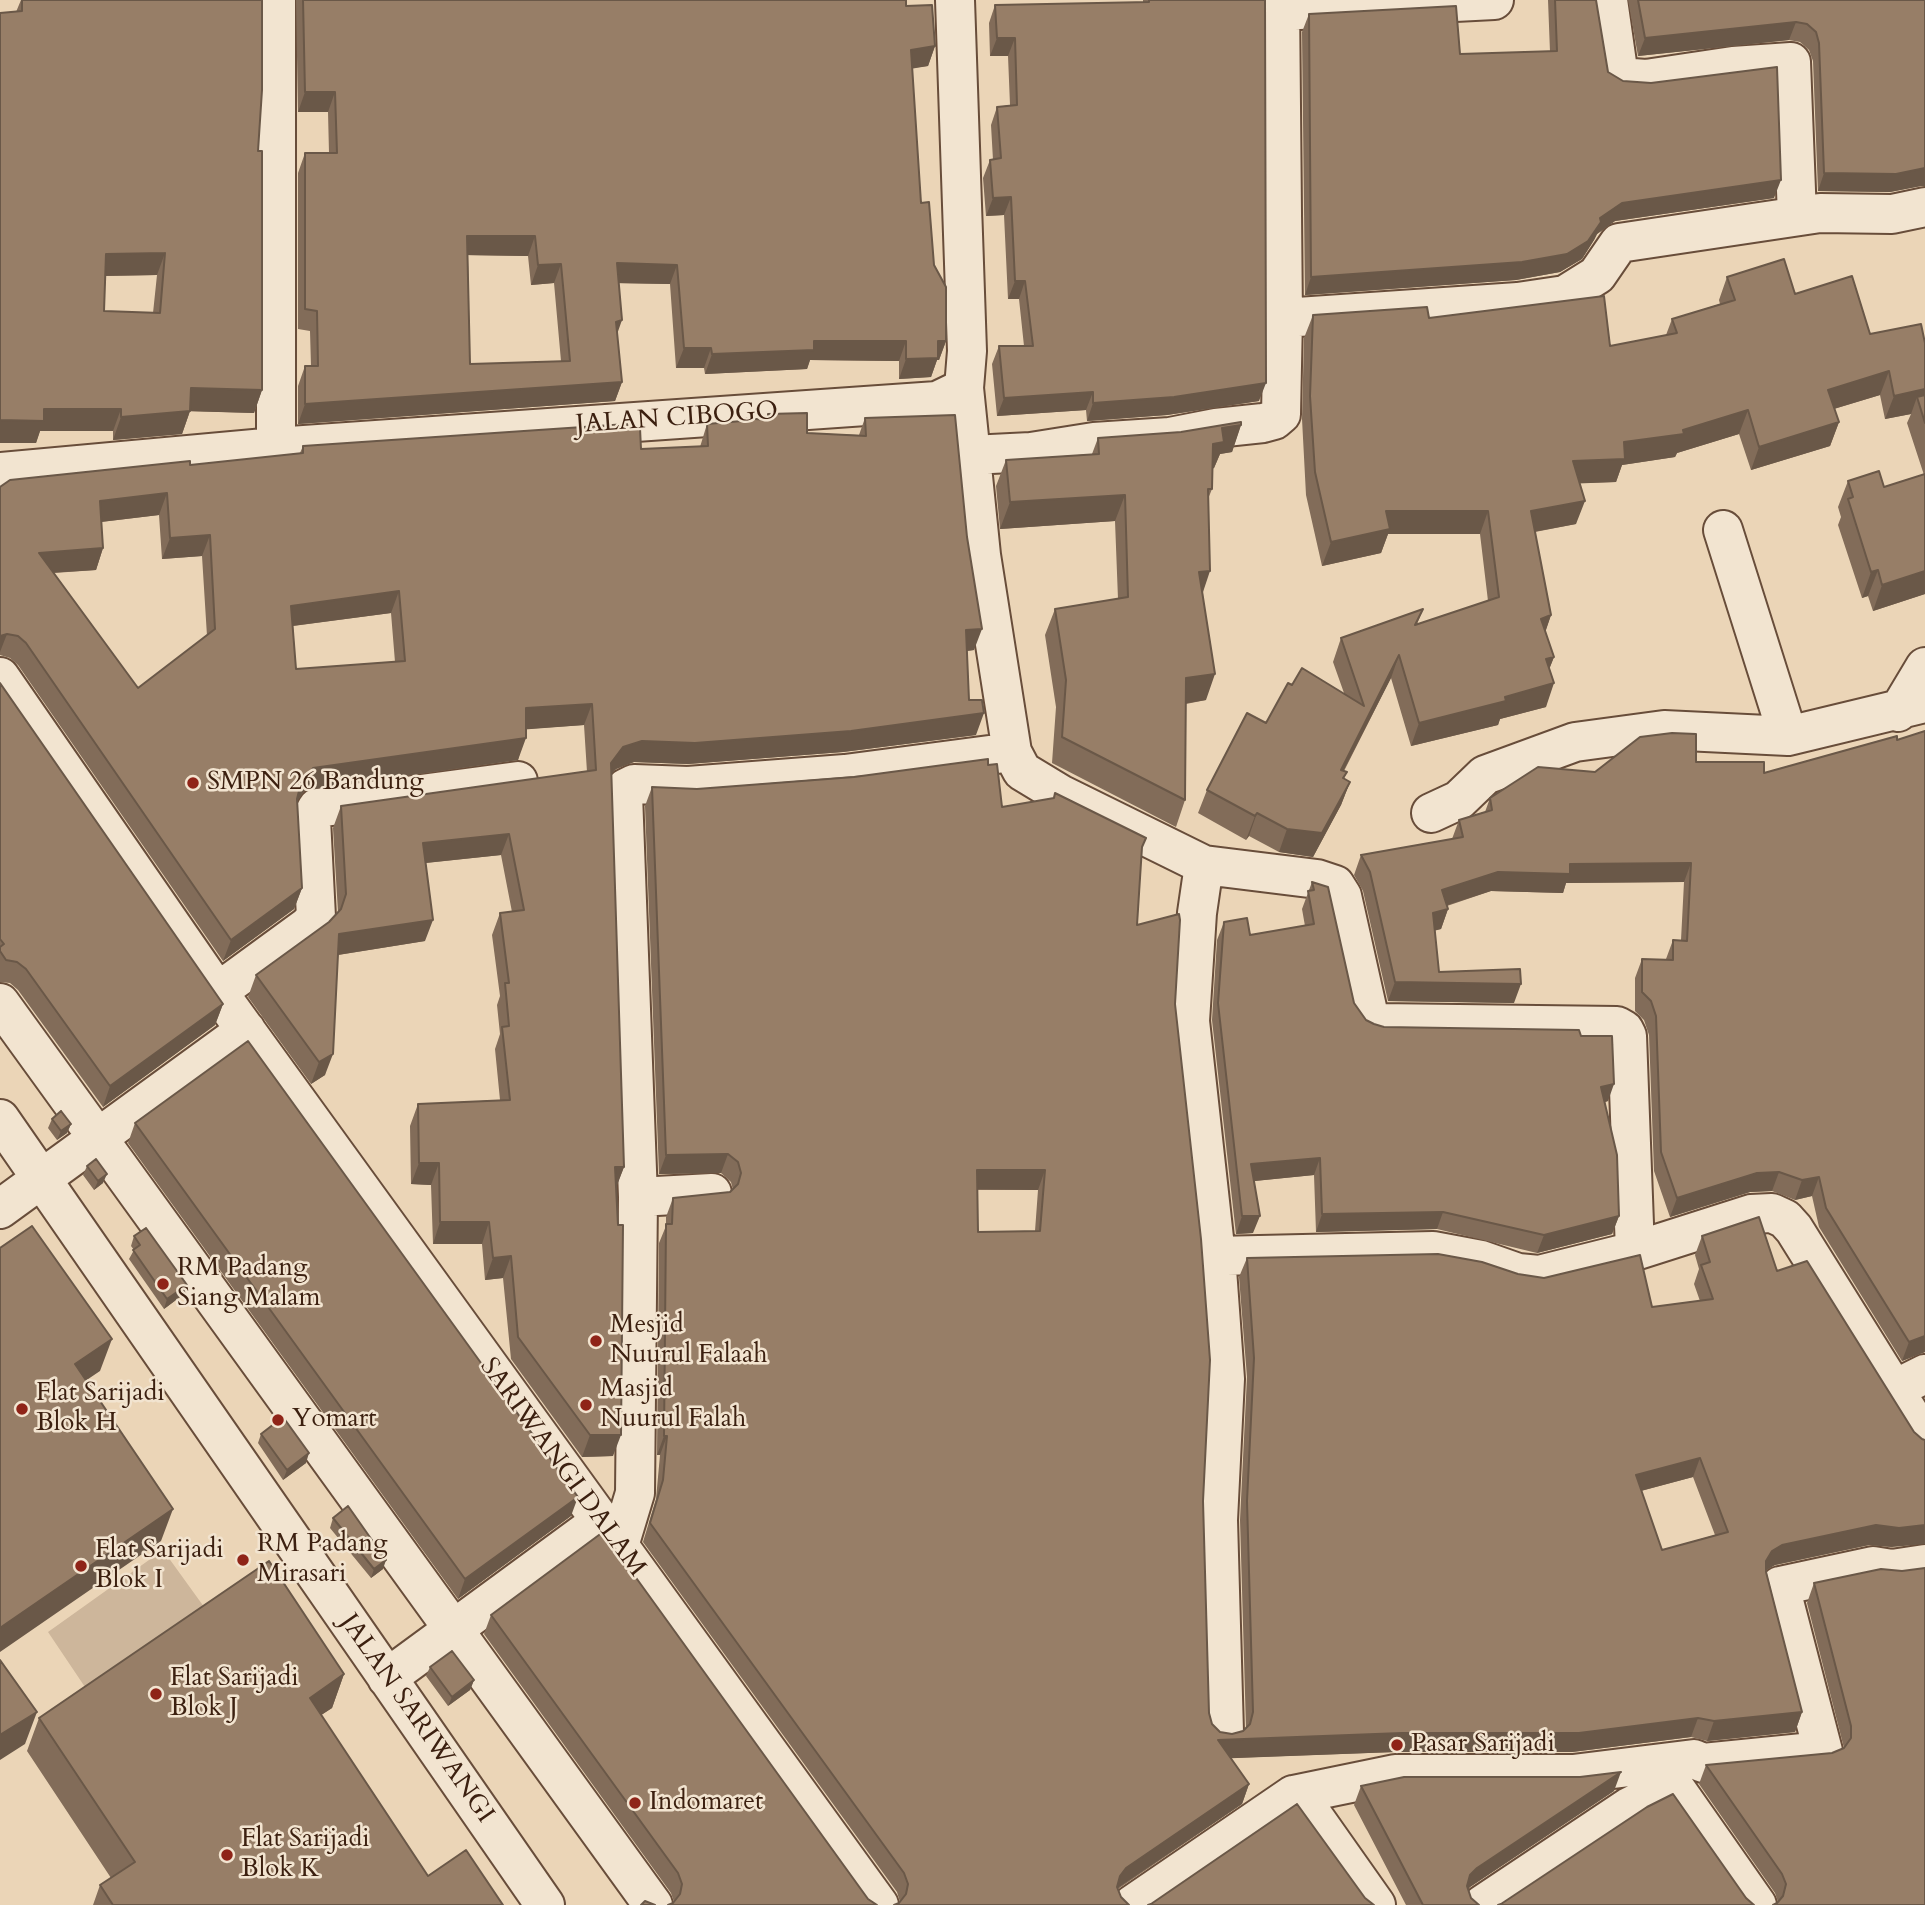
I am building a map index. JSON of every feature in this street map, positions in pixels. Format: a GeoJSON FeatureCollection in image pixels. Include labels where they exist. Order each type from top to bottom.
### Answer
{"type":"FeatureCollection","features":[{"type":"Feature","properties":{"kind":"street"},"geometry":{"type":"LineString","coordinates":[[276,0],[276,447]]}},
{"type":"Feature","properties":{"kind":"street"},"geometry":{"type":"LineString","coordinates":[[955,0],[967,351],[964,388],[981,555],[1012,752],[1022,771],[1060,794],[1204,865],[1317,879],[1335,885],[1342,896],[1368,1012],[1371,1019],[1378,1023],[1617,1026],[1624,1030],[1627,1036],[1635,1251]]}},
{"type":"Feature","properties":{"kind":"street"},"geometry":{"type":"LineString","coordinates":[[971,454],[1031,452],[1094,442],[1170,438],[1274,420],[1281,414],[1283,318],[1280,5],[1494,0]]}},
{"type":"Feature","properties":{"kind":"street"},"geometry":{"type":"LineString","coordinates":[[1608,0],[1619,77],[1646,79],[1733,66],[1791,62],[1797,216]]}},
{"type":"Feature","properties":{"kind":"street"},"geometry":{"type":"LineString","coordinates":[[1283,318],[1518,302],[1565,295],[1597,275],[1619,243],[1797,216],[1892,214],[1925,207]]}},
{"type":"Feature","properties":{"kind":"street","name":"JALAN CIBOGO"},"geometry":{"type":"LineString","coordinates":[[0,472],[276,447],[937,401],[964,388]]}},
{"type":"Feature","properties":{"kind":"street"},"geometry":{"type":"LineString","coordinates":[[1723,530],[1788,736]]}},
{"type":"Feature","properties":{"kind":"street"},"geometry":{"type":"LineString","coordinates":[[1431,813],[1459,800],[1485,775],[1575,742],[1664,730],[1788,736],[1911,708],[1925,667]]}},
{"type":"Feature","properties":{"kind":"street","name":"SARIWANGI DALAM"},"geometry":{"type":"LineString","coordinates":[[0,677],[246,1030],[879,1905]]}},
{"type":"Feature","properties":{"kind":"street"},"geometry":{"type":"LineString","coordinates":[[387,1678],[453,1629],[610,1533],[635,1493],[638,1197],[623,794],[626,788],[634,784],[688,786],[845,774],[1012,752]]}},
{"type":"Feature","properties":{"kind":"street"},"geometry":{"type":"LineString","coordinates":[[219,991],[308,926],[316,917],[311,819],[317,808],[517,781]]}},
{"type":"Feature","properties":{"kind":"street"},"geometry":{"type":"LineString","coordinates":[[1204,865],[1195,938],[1191,1021],[1216,1256],[1225,1379],[1219,1520],[1224,1732]]}},
{"type":"Feature","properties":{"kind":"street"},"geometry":{"type":"LineString","coordinates":[[0,1003],[653,1905]]}},
{"type":"Feature","properties":{"kind":"street"},"geometry":{"type":"LineString","coordinates":[[0,1209],[246,1030]]}},
{"type":"Feature","properties":{"kind":"street","name":"JALAN SARIWANGI"},"geometry":{"type":"LineString","coordinates":[[0,1119],[545,1905]]}},
{"type":"Feature","properties":{"kind":"street"},"geometry":{"type":"LineString","coordinates":[[638,1197],[712,1193]]}},
{"type":"Feature","properties":{"kind":"street"},"geometry":{"type":"LineString","coordinates":[[1216,1256],[1433,1251],[1481,1259],[1518,1273],[1539,1275],[1635,1251],[1751,1214],[1772,1213],[1785,1219],[1910,1381],[1925,1439]]}},
{"type":"Feature","properties":{"kind":"street"},"geometry":{"type":"LineString","coordinates":[[1132,1905],[1293,1795],[1395,1774],[1573,1774],[1694,1759],[1703,1763],[1824,1751],[1780,1586],[1873,1566],[1892,1569],[1925,1563]]}},
{"type":"Feature","properties":{"kind":"street"},"geometry":{"type":"LineString","coordinates":[[1482,1905],[1629,1807],[1673,1785],[1757,1905]]}},
{"type":"Feature","properties":{"kind":"street"},"geometry":{"type":"LineString","coordinates":[[1293,1795],[1314,1817],[1376,1905]]}},
{"type":"Feature","properties":{"kind":"shaded area"},"geometry":{"type":"Polygon","coordinates":[[[163,1550],[207,1611],[89,1693],[48,1632],[163,1550]]]}},
{"type":"Feature","properties":{"kind":"building"},"geometry":{"type":"Polygon","coordinates":[[[22,0],[262,0],[262,90],[258,151],[262,151],[262,390],[191,388],[190,411],[121,417],[121,409],[44,409],[44,421],[0,420],[0,13],[22,11],[22,0]],[[165,253],[106,254],[104,311],[160,313],[165,253]]]}},
{"type":"Feature","properties":{"kind":"building"},"geometry":{"type":"Polygon","coordinates":[[[303,0],[906,0],[906,6],[932,5],[935,46],[911,50],[921,203],[929,202],[934,265],[946,287],[946,341],[938,341],[938,358],[906,359],[906,341],[814,341],[814,350],[712,354],[711,348],[684,348],[677,265],[617,263],[622,320],[616,322],[622,382],[305,404],[305,366],[318,366],[317,311],[305,309],[305,153],[337,153],[335,92],[305,92],[303,0]],[[467,236],[470,364],[570,361],[561,264],[538,265],[535,236],[467,236]]]}},
{"type":"Feature","properties":{"kind":"building"},"geometry":{"type":"Polygon","coordinates":[[[1149,0],[1265,0],[1266,383],[1174,397],[1093,403],[1093,392],[1004,398],[999,346],[1033,346],[1025,281],[1015,281],[1011,197],[993,198],[990,160],[1001,158],[997,107],[1017,105],[1015,38],[997,38],[995,5],[1149,0]]]}},
{"type":"Feature","properties":{"kind":"building"},"geometry":{"type":"Polygon","coordinates":[[[1555,0],[1596,0],[1608,72],[1623,81],[1651,83],[1777,67],[1781,180],[1622,203],[1600,218],[1601,222],[1588,241],[1567,254],[1522,262],[1311,277],[1309,14],[1456,6],[1460,54],[1557,51],[1555,0]]]}},
{"type":"Feature","properties":{"kind":"building"},"geometry":{"type":"Polygon","coordinates":[[[1638,0],[1925,0],[1925,168],[1896,174],[1824,173],[1819,43],[1816,32],[1807,24],[1796,22],[1645,38],[1638,0]]]}},
{"type":"Feature","properties":{"kind":"building"},"geometry":{"type":"Polygon","coordinates":[[[1784,259],[1795,294],[1852,276],[1870,334],[1921,324],[1925,343],[1925,389],[1894,396],[1889,371],[1828,390],[1839,422],[1759,447],[1748,410],[1683,430],[1684,434],[1624,442],[1625,459],[1573,461],[1585,501],[1531,511],[1551,615],[1541,619],[1554,657],[1546,659],[1554,683],[1505,697],[1506,701],[1419,723],[1399,655],[1341,770],[1347,772],[1343,778],[1350,782],[1322,833],[1287,829],[1257,813],[1255,816],[1207,790],[1247,713],[1266,723],[1288,683],[1292,685],[1302,668],[1364,706],[1341,638],[1423,609],[1415,625],[1499,597],[1488,511],[1386,511],[1390,529],[1331,542],[1315,472],[1310,396],[1313,315],[1427,307],[1429,318],[1604,296],[1610,346],[1677,333],[1672,319],[1735,300],[1727,277],[1784,259]]]}},
{"type":"Feature","properties":{"kind":"building"},"geometry":{"type":"Polygon","coordinates":[[[1925,395],[1925,423],[1917,397],[1925,395]]]}},
{"type":"Feature","properties":{"kind":"building"},"geometry":{"type":"Polygon","coordinates":[[[807,413],[807,433],[866,436],[865,418],[955,415],[967,537],[982,629],[966,630],[969,700],[982,700],[984,713],[851,731],[695,743],[642,741],[623,747],[611,763],[624,1167],[615,1167],[618,1225],[623,1225],[621,1435],[590,1435],[518,1337],[511,1256],[493,1258],[489,1222],[440,1222],[439,1163],[419,1163],[418,1104],[510,1100],[502,1027],[509,1026],[505,983],[509,983],[500,913],[524,910],[509,834],[423,843],[433,920],[339,934],[333,1054],[319,1062],[256,975],[329,922],[341,909],[346,894],[341,806],[596,770],[592,704],[526,708],[526,738],[313,768],[300,787],[297,799],[302,888],[231,940],[26,643],[18,636],[0,636],[0,487],[10,480],[190,461],[190,465],[303,453],[303,446],[627,424],[628,428],[640,428],[641,449],[708,446],[707,424],[742,421],[743,418],[768,420],[768,414],[807,413]],[[167,493],[100,501],[103,548],[39,553],[138,688],[215,629],[210,535],[170,538],[167,493]],[[399,591],[291,606],[296,669],[405,661],[399,591]]]}},
{"type":"Feature","properties":{"kind":"building"},"geometry":{"type":"Polygon","coordinates":[[[1241,422],[1241,425],[1222,428],[1224,442],[1213,444],[1212,489],[1208,489],[1210,571],[1199,572],[1215,674],[1186,678],[1185,800],[1062,737],[1066,680],[1055,609],[1128,597],[1125,495],[1010,502],[1006,460],[1099,454],[1098,438],[1181,432],[1241,422]]]}},
{"type":"Feature","properties":{"kind":"building"},"geometry":{"type":"Polygon","coordinates":[[[1879,471],[1884,487],[1925,474],[1925,571],[1882,585],[1878,570],[1871,572],[1848,499],[1853,497],[1848,481],[1879,471]]]}},
{"type":"Feature","properties":{"kind":"building"},"geometry":{"type":"Polygon","coordinates":[[[0,683],[223,1004],[110,1086],[26,969],[17,962],[6,960],[0,951],[4,944],[0,939],[0,683]]]}},
{"type":"Feature","properties":{"kind":"building"},"geometry":{"type":"Polygon","coordinates":[[[1925,731],[1925,1336],[1909,1342],[1826,1208],[1819,1177],[1802,1180],[1779,1172],[1757,1173],[1677,1198],[1661,1152],[1656,1016],[1651,1001],[1642,992],[1642,959],[1673,960],[1673,940],[1687,941],[1691,863],[1570,864],[1570,874],[1498,872],[1442,890],[1448,909],[1433,913],[1439,972],[1520,969],[1521,984],[1395,982],[1370,872],[1361,855],[1463,837],[1459,820],[1492,810],[1490,798],[1538,767],[1595,772],[1640,737],[1672,733],[1696,734],[1696,762],[1764,762],[1764,773],[1897,736],[1897,740],[1925,731]]]}},
{"type":"Feature","properties":{"kind":"building"},"geometry":{"type":"Polygon","coordinates":[[[988,759],[988,765],[997,764],[1002,807],[1054,798],[1055,793],[1146,838],[1142,847],[1137,925],[1179,914],[1175,1004],[1201,1239],[1210,1360],[1203,1501],[1209,1713],[1212,1724],[1220,1732],[1232,1734],[1243,1731],[1250,1724],[1253,1712],[1247,1501],[1254,1358],[1247,1258],[1438,1254],[1544,1278],[1640,1255],[1652,1307],[1713,1299],[1701,1265],[1710,1262],[1702,1236],[1759,1217],[1777,1271],[1807,1261],[1914,1432],[1925,1440],[1925,1525],[1899,1528],[1876,1525],[1782,1545],[1772,1551],[1766,1561],[1766,1572],[1802,1712],[1714,1721],[1698,1718],[1579,1733],[1402,1733],[1218,1740],[1249,1784],[1126,1868],[1117,1887],[1121,1897],[1129,1905],[894,1905],[906,1894],[908,1884],[904,1873],[650,1523],[663,1480],[667,1436],[664,1436],[666,1224],[672,1224],[673,1198],[730,1192],[738,1184],[741,1173],[738,1162],[728,1154],[666,1155],[652,787],[697,789],[854,777],[988,759]],[[977,1170],[978,1232],[1040,1231],[1045,1170],[977,1170]],[[1700,1458],[1636,1475],[1662,1550],[1728,1532],[1700,1458]]]}},
{"type":"Feature","properties":{"kind":"building"},"geometry":{"type":"Polygon","coordinates":[[[1312,882],[1328,887],[1354,1003],[1366,1020],[1384,1027],[1579,1030],[1581,1036],[1612,1036],[1614,1084],[1601,1087],[1617,1155],[1619,1216],[1544,1235],[1443,1212],[1322,1214],[1320,1158],[1251,1164],[1260,1216],[1242,1216],[1218,1003],[1224,922],[1247,918],[1250,935],[1314,924],[1308,891],[1314,890],[1312,882]]]}},
{"type":"Feature","properties":{"kind":"building"},"geometry":{"type":"Polygon","coordinates":[[[248,1041],[578,1497],[465,1579],[135,1123],[248,1041]]]}},
{"type":"Feature","properties":{"kind":"building"},"geometry":{"type":"Polygon","coordinates":[[[61,1111],[71,1124],[61,1131],[52,1119],[61,1111]]]}},
{"type":"Feature","properties":{"kind":"building"},"geometry":{"type":"Polygon","coordinates":[[[96,1159],[107,1174],[98,1181],[87,1166],[96,1159]]]}},
{"type":"Feature","properties":{"kind":"building"},"geometry":{"type":"Polygon","coordinates":[[[32,1226],[112,1339],[75,1364],[173,1509],[0,1628],[0,1248],[32,1226]]]}},
{"type":"Feature","properties":{"kind":"building"},"geometry":{"type":"Polygon","coordinates":[[[146,1228],[187,1285],[167,1299],[133,1250],[140,1245],[134,1236],[146,1228]]]}},
{"type":"Feature","properties":{"kind":"building"},"geometry":{"type":"Polygon","coordinates":[[[283,1417],[309,1453],[287,1470],[261,1434],[283,1417]]]}},
{"type":"Feature","properties":{"kind":"building"},"geometry":{"type":"Polygon","coordinates":[[[348,1506],[386,1560],[374,1569],[333,1518],[348,1506]]]}},
{"type":"Feature","properties":{"kind":"building"},"geometry":{"type":"Polygon","coordinates":[[[603,1532],[868,1899],[877,1905],[668,1905],[680,1894],[682,1884],[678,1873],[491,1615],[603,1532]]]}},
{"type":"Feature","properties":{"kind":"building"},"geometry":{"type":"Polygon","coordinates":[[[269,1561],[344,1674],[310,1698],[428,1876],[466,1850],[503,1905],[113,1905],[100,1885],[135,1862],[39,1718],[269,1561]]]}},
{"type":"Feature","properties":{"kind":"building"},"geometry":{"type":"Polygon","coordinates":[[[1925,1568],[1925,1905],[1773,1905],[1783,1896],[1786,1884],[1782,1874],[1706,1765],[1832,1753],[1844,1748],[1851,1738],[1851,1726],[1814,1583],[1881,1569],[1902,1571],[1925,1568]]]}},
{"type":"Feature","properties":{"kind":"building"},"geometry":{"type":"Polygon","coordinates":[[[452,1651],[474,1680],[452,1697],[430,1667],[452,1651]]]}},
{"type":"Feature","properties":{"kind":"building"},"geometry":{"type":"Polygon","coordinates":[[[0,1660],[37,1712],[0,1735],[0,1660]]]}},
{"type":"Feature","properties":{"kind":"building"},"geometry":{"type":"Polygon","coordinates":[[[1621,1772],[1477,1868],[1470,1875],[1467,1886],[1471,1898],[1479,1905],[1423,1905],[1361,1786],[1404,1777],[1580,1777],[1621,1772]]]}},
{"type":"Feature","properties":{"kind":"building"},"geometry":{"type":"Polygon","coordinates":[[[1673,1794],[1746,1898],[1754,1905],[1498,1905],[1647,1807],[1673,1794]]]}},
{"type":"Feature","properties":{"kind":"building"},"geometry":{"type":"Polygon","coordinates":[[[1297,1804],[1365,1898],[1374,1905],[1148,1905],[1151,1904],[1297,1804]]]}},
{"type":"Feature","properties":{"kind":"place","name":"SMPN 26 Bandung"},"geometry":{"type":"Point","coordinates":[193,783]}},
{"type":"Feature","properties":{"kind":"place","name":"RM Padang Siang Malam"},"geometry":{"type":"Point","coordinates":[163,1284]}},
{"type":"Feature","properties":{"kind":"place","name":"Mesjid Nuurul Falaah"},"geometry":{"type":"Point","coordinates":[596,1341]}},
{"type":"Feature","properties":{"kind":"place","name":"Masjid Nuurul Falah"},"geometry":{"type":"Point","coordinates":[586,1405]}},
{"type":"Feature","properties":{"kind":"place","name":"Flat Sarijadi Blok H"},"geometry":{"type":"Point","coordinates":[22,1409]}},
{"type":"Feature","properties":{"kind":"place","name":"Yomart"},"geometry":{"type":"Point","coordinates":[278,1420]}},
{"type":"Feature","properties":{"kind":"place","name":"RM Padang Mirasari"},"geometry":{"type":"Point","coordinates":[243,1560]}},
{"type":"Feature","properties":{"kind":"place","name":"Flat Sarijadi Blok I"},"geometry":{"type":"Point","coordinates":[81,1566]}},
{"type":"Feature","properties":{"kind":"place","name":"Flat Sarijadi Blok J"},"geometry":{"type":"Point","coordinates":[156,1694]}},
{"type":"Feature","properties":{"kind":"place","name":"Pasar Sarijadi"},"geometry":{"type":"Point","coordinates":[1397,1745]}},
{"type":"Feature","properties":{"kind":"place","name":"Indomaret"},"geometry":{"type":"Point","coordinates":[635,1803]}},
{"type":"Feature","properties":{"kind":"place","name":"Flat Sarijadi Blok K"},"geometry":{"type":"Point","coordinates":[227,1855]}}]}
